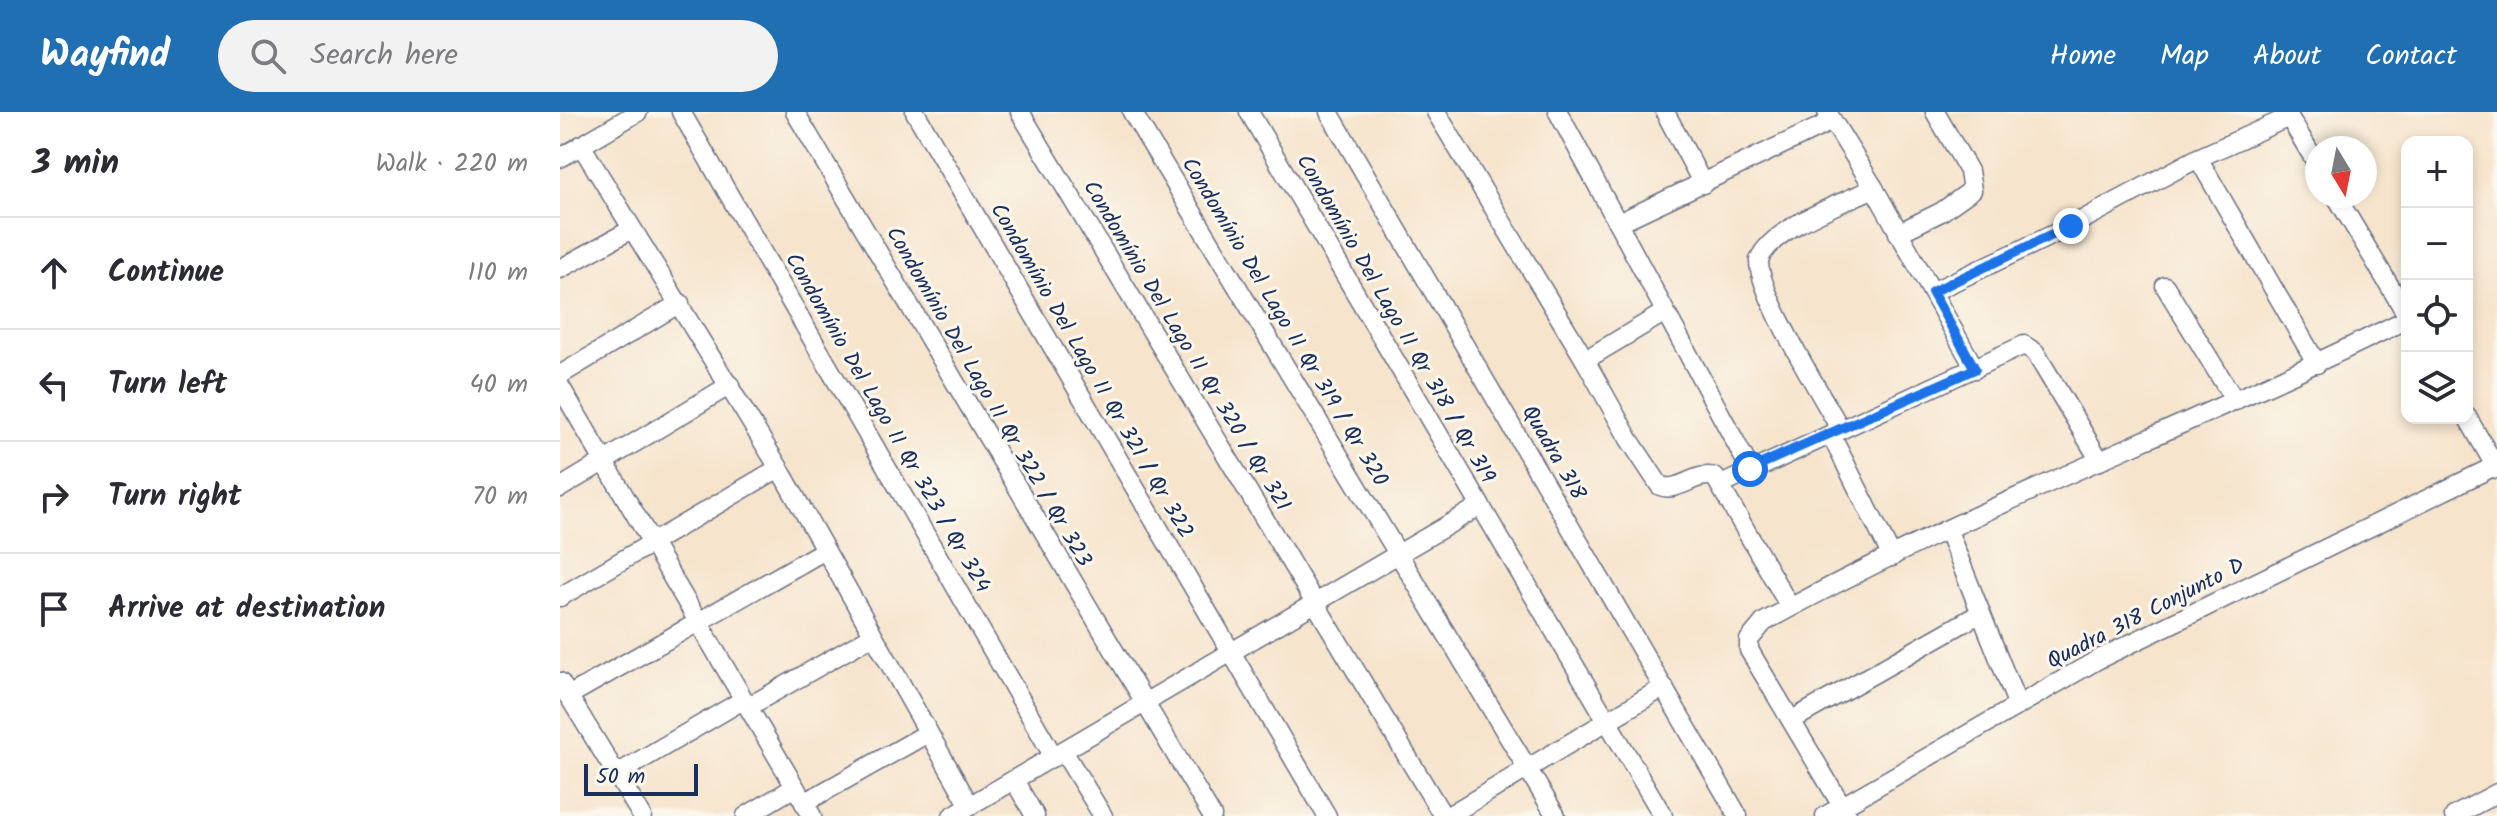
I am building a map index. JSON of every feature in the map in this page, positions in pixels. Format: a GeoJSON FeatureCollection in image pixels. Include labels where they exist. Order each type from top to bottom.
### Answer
{"type":"FeatureCollection","features":[{"type":"Feature","properties":{"kind":"street"},"geometry":{"type":"LineString","coordinates":[[560,158],[638,112]]}},
{"type":"Feature","properties":{"kind":"street","name":"Condomínio Del Lago II Qr 323 / Qr 324"},"geometry":{"type":"LineString","coordinates":[[681,112],[1059,754],[1103,816]]}},
{"type":"Feature","properties":{"kind":"street","name":"Condomínio Del Lago II Qr 322 / Qr 323"},"geometry":{"type":"LineString","coordinates":[[795,112],[1212,816]]}},
{"type":"Feature","properties":{"kind":"street","name":"Condomínio Del Lago II Qr 321 / Qr 322"},"geometry":{"type":"LineString","coordinates":[[915,112],[1327,816]]}},
{"type":"Feature","properties":{"kind":"street","name":"Condomínio Del Lago II Qr 320 / Qr 321"},"geometry":{"type":"LineString","coordinates":[[1020,112],[1445,816]]}},
{"type":"Feature","properties":{"kind":"street","name":"Condomínio Del Lago II Qr 319 / Qr 320"},"geometry":{"type":"LineString","coordinates":[[1132,112],[1556,816]]}},
{"type":"Feature","properties":{"kind":"street","name":"Condomínio Del Lago II Qr 318 / Qr 319"},"geometry":{"type":"LineString","coordinates":[[1249,112],[1663,816]]}},
{"type":"Feature","properties":{"kind":"street","name":"Quadra 318"},"geometry":{"type":"LineString","coordinates":[[1329,112],[1738,816]]}},
{"type":"Feature","properties":{"kind":"street"},"geometry":{"type":"LineString","coordinates":[[1436,112],[1629,439],[1660,486],[1670,488],[1709,475],[1721,485],[1790,607]]}},
{"type":"Feature","properties":{"kind":"street"},"geometry":{"type":"LineString","coordinates":[[1558,112],[1750,469]]}},
{"type":"Feature","properties":{"kind":"street"},"geometry":{"type":"LineString","coordinates":[[1665,112],[1703,184]]}},
{"type":"Feature","properties":{"kind":"street"},"geometry":{"type":"LineString","coordinates":[[1898,233],[1941,212],[1972,190],[1969,171],[1935,112]]}},
{"type":"Feature","properties":{"kind":"street"},"geometry":{"type":"LineString","coordinates":[[1932,292],[2071,226],[2288,114],[2305,143]]}},
{"type":"Feature","properties":{"kind":"street"},"geometry":{"type":"LineString","coordinates":[[1618,223],[1703,184],[1830,116],[1975,369]]}},
{"type":"Feature","properties":{"kind":"street"},"geometry":{"type":"LineString","coordinates":[[581,145],[779,468],[970,806]]}},
{"type":"Feature","properties":{"kind":"street"},"geometry":{"type":"LineString","coordinates":[[2198,158],[2317,364]]}},
{"type":"Feature","properties":{"kind":"street"},"geometry":{"type":"LineString","coordinates":[[1874,188],[1781,234],[1766,245],[1759,260],[1769,295],[1836,432],[1892,557]]}},
{"type":"Feature","properties":{"kind":"street"},"geometry":{"type":"LineString","coordinates":[[2343,208],[2401,307]]}},
{"type":"Feature","properties":{"kind":"street"},"geometry":{"type":"LineString","coordinates":[[560,269],[632,229]]}},
{"type":"Feature","properties":{"kind":"street"},"geometry":{"type":"LineString","coordinates":[[2165,286],[2235,401]]}},
{"type":"Feature","properties":{"kind":"street"},"geometry":{"type":"LineString","coordinates":[[560,375],[680,303]]}},
{"type":"Feature","properties":{"kind":"street"},"geometry":{"type":"LineString","coordinates":[[1585,360],[1665,312]]}},
{"type":"Feature","properties":{"kind":"street"},"geometry":{"type":"LineString","coordinates":[[1845,811],[1749,650],[1755,631],[1790,607],[1892,557],[2317,364],[2401,320]]}},
{"type":"Feature","properties":{"kind":"street"},"geometry":{"type":"LineString","coordinates":[[1721,485],[2020,346],[2032,348],[2100,461]]}},
{"type":"Feature","properties":{"kind":"street"},"geometry":{"type":"LineString","coordinates":[[560,488],[730,385]]}},
{"type":"Feature","properties":{"kind":"street"},"geometry":{"type":"LineString","coordinates":[[560,386],[804,802]]}},
{"type":"Feature","properties":{"kind":"street"},"geometry":{"type":"LineString","coordinates":[[2471,424],[2496,467]]}},
{"type":"Feature","properties":{"kind":"street","name":"Quadra 318 Conjunto D"},"geometry":{"type":"LineString","coordinates":[[1825,816],[1845,811],[2099,659],[2496,467]]}},
{"type":"Feature","properties":{"kind":"street"},"geometry":{"type":"LineString","coordinates":[[560,597],[779,468]]}},
{"type":"Feature","properties":{"kind":"street"},"geometry":{"type":"LineString","coordinates":[[952,816],[1480,506]]}},
{"type":"Feature","properties":{"kind":"street"},"geometry":{"type":"LineString","coordinates":[[1948,531],[2018,706]]}},
{"type":"Feature","properties":{"kind":"street"},"geometry":{"type":"LineString","coordinates":[[642,816],[564,689],[700,621],[825,550]]}},
{"type":"Feature","properties":{"kind":"street"},"geometry":{"type":"LineString","coordinates":[[1792,720],[1979,614]]}},
{"type":"Feature","properties":{"kind":"street"},"geometry":{"type":"LineString","coordinates":[[617,774],[872,636]]}},
{"type":"Feature","properties":{"kind":"street"},"geometry":{"type":"LineString","coordinates":[[1445,816],[1664,687]]}},
{"type":"Feature","properties":{"kind":"street"},"geometry":{"type":"LineString","coordinates":[[746,816],[804,802],[928,733]]}},
{"type":"Feature","properties":{"kind":"street"},"geometry":{"type":"LineString","coordinates":[[1014,780],[1035,816]]}},
{"type":"Feature","properties":{"kind":"street"},"geometry":{"type":"LineString","coordinates":[[2454,816],[2497,793]]}},
{"type":"Feature","properties":{"kind":"route"},"geometry":{"type":"LineString","coordinates":[[1750,469],[1975,369],[1932,292],[2071,226]]}}]}
